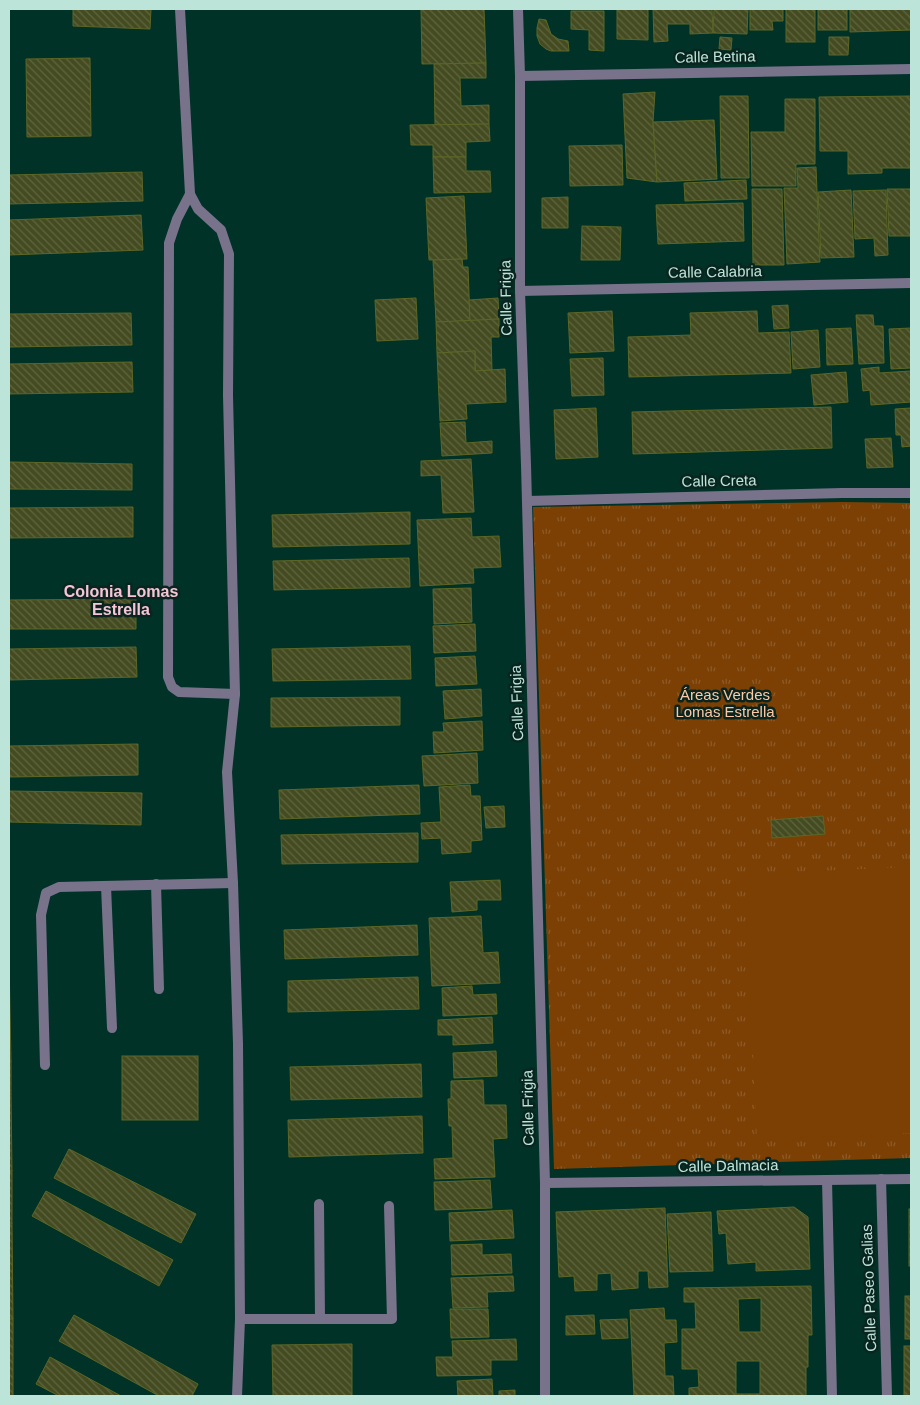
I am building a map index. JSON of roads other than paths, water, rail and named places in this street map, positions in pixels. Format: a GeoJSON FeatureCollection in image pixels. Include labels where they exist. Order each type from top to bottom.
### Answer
{"type":"FeatureCollection","features":[{"type":"Feature","properties":{"kind":"street"},"geometry":{"type":"LineString","coordinates":[[180,9],[190,194],[198,209],[220,230],[229,254],[228,395],[235,694],[227,772],[233,883],[238,1044],[240,1319],[237,1396]]}},
{"type":"Feature","properties":{"kind":"street","name":"Calle Frigia"},"geometry":{"type":"LineString","coordinates":[[518,9],[520,76],[520,291],[545,1183],[545,1396]]}},
{"type":"Feature","properties":{"kind":"street","name":"Calle Betina"},"geometry":{"type":"LineString","coordinates":[[520,76],[911,69]]}},
{"type":"Feature","properties":{"kind":"street"},"geometry":{"type":"LineString","coordinates":[[190,194],[177,219],[169,243],[168,678],[172,687],[179,692],[235,694]]}},
{"type":"Feature","properties":{"kind":"street","name":"Calle Calabria"},"geometry":{"type":"LineString","coordinates":[[520,291],[911,283]]}},
{"type":"Feature","properties":{"kind":"street","name":"Calle Creta"},"geometry":{"type":"LineString","coordinates":[[527,501],[911,493]]}},
{"type":"Feature","properties":{"kind":"street"},"geometry":{"type":"LineString","coordinates":[[45,1065],[41,915],[46,893],[59,887],[233,883]]}},
{"type":"Feature","properties":{"kind":"street"},"geometry":{"type":"LineString","coordinates":[[156,884],[159,989]]}},
{"type":"Feature","properties":{"kind":"street"},"geometry":{"type":"LineString","coordinates":[[106,886],[112,1028]]}},
{"type":"Feature","properties":{"kind":"street","name":"Calle Paseo Galias"},"geometry":{"type":"LineString","coordinates":[[881,1179],[887,1396]]}},
{"type":"Feature","properties":{"kind":"street","name":"Calle Dalmacia"},"geometry":{"type":"LineString","coordinates":[[545,1183],[911,1179]]}},
{"type":"Feature","properties":{"kind":"street"},"geometry":{"type":"LineString","coordinates":[[827,1180],[832,1396]]}},
{"type":"Feature","properties":{"kind":"street"},"geometry":{"type":"LineString","coordinates":[[319,1204],[320,1319]]}},
{"type":"Feature","properties":{"kind":"street"},"geometry":{"type":"LineString","coordinates":[[240,1319],[392,1319],[389,1206]]}},
{"type":"Feature","properties":{"kind":"district","name":"Colonia Lomas Estrella"},"geometry":{"type":"Point","coordinates":[121,600]}},
{"type":"Feature","properties":{"kind":"park label","name":"Áreas Verdes Lomas Estrella"},"geometry":{"type":"Point","coordinates":[725,704]}}]}
